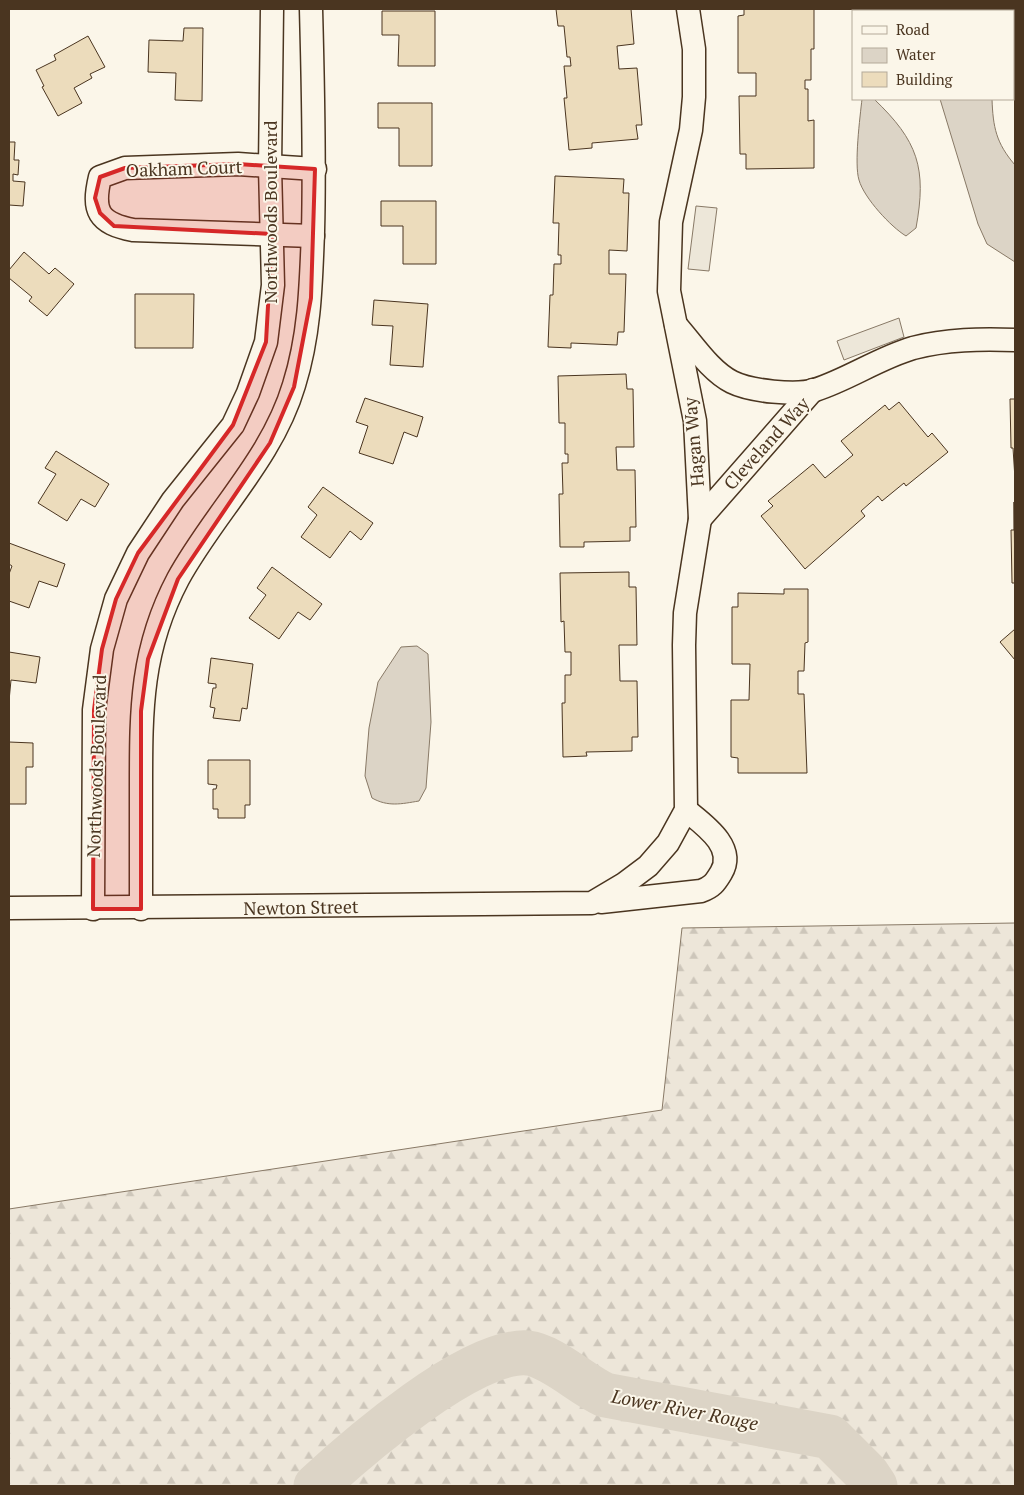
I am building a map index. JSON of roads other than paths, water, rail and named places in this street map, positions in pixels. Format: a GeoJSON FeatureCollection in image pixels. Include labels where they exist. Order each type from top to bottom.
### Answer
{"type":"FeatureCollection","features":[{"type":"Feature","properties":{"kind":"street","name":"Northwoods Boulevard"},"geometry":{"type":"LineString","coordinates":[[93,909],[94,710],[102,649],[116,600],[138,553],[173,500],[232,425],[248,393],[266,342],[272,285],[270,167],[272,9]]}},
{"type":"Feature","properties":{"kind":"street"},"geometry":{"type":"LineString","coordinates":[[141,909],[141,711],[148,659],[160,618],[178,579],[270,443],[294,387],[304,348],[311,298],[315,169],[311,9]]}},
{"type":"Feature","properties":{"kind":"street","name":"Hagan Way"},"geometry":{"type":"LineString","coordinates":[[648,866],[668,843],[686,810],[684,637],[692,564],[700,520],[695,421],[669,291],[671,222],[691,130],[694,98],[694,49],[688,9]]}},
{"type":"Feature","properties":{"kind":"street","name":"Oakham Court"},"geometry":{"type":"LineString","coordinates":[[313,236],[114,226],[100,213],[95,198],[100,177],[125,168],[238,164],[315,169]]}},
{"type":"Feature","properties":{"kind":"street","name":"Cleveland Way"},"geometry":{"type":"LineString","coordinates":[[674,323],[710,364],[732,382],[766,392],[813,390],[868,365],[913,348],[972,338],[1015,340]]}},
{"type":"Feature","properties":{"kind":"street","name":"Cleveland Way"},"geometry":{"type":"LineString","coordinates":[[700,520],[813,390]]}},
{"type":"Feature","properties":{"kind":"street","name":"Newton Street"},"geometry":{"type":"LineString","coordinates":[[9,908],[141,909],[592,903],[701,891],[712,887],[724,869],[724,849],[710,829],[686,810]]}},
{"type":"Feature","properties":{"kind":"street","name":"Newton Street"},"geometry":{"type":"LineString","coordinates":[[592,903],[624,884],[648,866]]}},
{"type":"Feature","properties":{"kind":"water"},"geometry":{"type":"Polygon","coordinates":[[[1015,9],[1015,28],[1014,30],[1014,10],[872,10],[1015,9]]]}},
{"type":"Feature","properties":{"kind":"water"},"geometry":{"type":"Polygon","coordinates":[[[862,100],[875,100],[901,128],[910,142],[916,157],[920,188],[916,228],[906,236],[879,211],[862,187],[858,173],[862,100]]]}},
{"type":"Feature","properties":{"kind":"water"},"geometry":{"type":"Polygon","coordinates":[[[940,100],[992,100],[993,118],[997,134],[1015,165],[1015,262],[987,244],[978,224],[940,100]]]}},
{"type":"Feature","properties":{"kind":"water"},"geometry":{"type":"Polygon","coordinates":[[[417,646],[428,654],[431,722],[426,788],[419,801],[389,804],[372,798],[365,776],[369,728],[378,682],[401,647],[417,646]]]}},
{"type":"Feature","properties":{"kind":"waterway","name":"Lower River Rouge"},"geometry":{"type":"LineString","coordinates":[[316,1486],[386,1426],[416,1403],[447,1383],[477,1366],[504,1356],[528,1353],[547,1359],[605,1395],[830,1437],[867,1474],[875,1486]]}}]}
